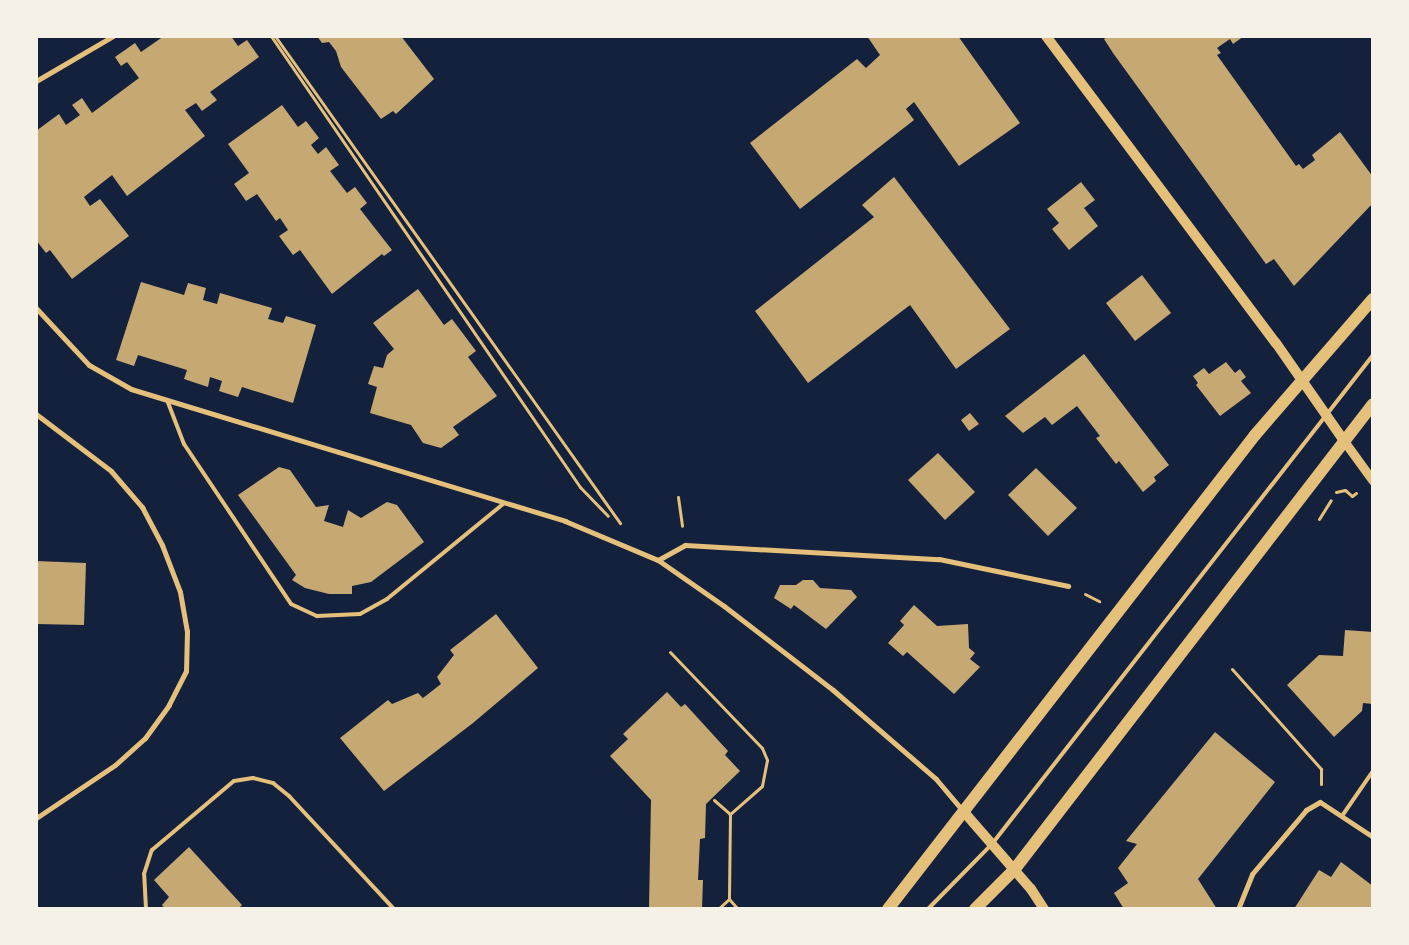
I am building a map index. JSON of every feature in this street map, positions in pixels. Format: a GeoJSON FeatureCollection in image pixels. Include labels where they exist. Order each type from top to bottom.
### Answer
{"type":"FeatureCollection","features":[{"type":"Feature","properties":{"kind":"main road"},"geometry":{"type":"LineString","coordinates":[[1046,36],[1303,382],[1344,441]]}},
{"type":"Feature","properties":{"kind":"main road"},"geometry":{"type":"LineString","coordinates":[[888,909],[1255,435],[1303,382],[1373,299]]}},
{"type":"Feature","properties":{"kind":"main road"},"geometry":{"type":"LineString","coordinates":[[975,909],[1014,870],[1373,404]]}},
{"type":"Feature","properties":{"kind":"main road"},"geometry":{"type":"LineString","coordinates":[[964,812],[1014,870],[1044,909]]}},
{"type":"Feature","properties":{"kind":"street"},"geometry":{"type":"LineString","coordinates":[[36,81],[113,36]]}},
{"type":"Feature","properties":{"kind":"street"},"geometry":{"type":"LineString","coordinates":[[36,308],[89,365],[131,389],[565,522],[658,560],[724,606],[833,690],[936,778],[964,812]]}},
{"type":"Feature","properties":{"kind":"street"},"geometry":{"type":"LineString","coordinates":[[36,414],[111,471],[142,507],[162,545],[176,582],[188,631],[186,671],[169,705],[145,738],[115,765],[36,818]]}},
{"type":"Feature","properties":{"kind":"street"},"geometry":{"type":"LineString","coordinates":[[1344,441],[1373,481]]}},
{"type":"Feature","properties":{"kind":"street"},"geometry":{"type":"LineString","coordinates":[[658,560],[685,545],[939,559],[1068,586]]}},
{"type":"Feature","properties":{"kind":"street"},"geometry":{"type":"LineString","coordinates":[[1238,909],[1252,874],[1306,810],[1320,802],[1373,837]]}},
{"type":"Feature","properties":{"kind":"lane"},"geometry":{"type":"LineString","coordinates":[[928,909],[992,844],[1325,413],[1373,354]]}},
{"type":"Feature","properties":{"kind":"lane"},"geometry":{"type":"LineString","coordinates":[[167,400],[184,444],[291,604],[317,616],[360,614],[387,599],[503,504]]}},
{"type":"Feature","properties":{"kind":"lane"},"geometry":{"type":"LineString","coordinates":[[1342,816],[1373,771]]}},
{"type":"Feature","properties":{"kind":"lane"},"geometry":{"type":"LineString","coordinates":[[146,909],[144,874],[152,850],[234,780],[253,778],[273,783],[288,796],[394,909]]}},
{"type":"Feature","properties":{"kind":"path"},"geometry":{"type":"LineString","coordinates":[[270,36],[580,487],[641,552]]}},
{"type":"Feature","properties":{"kind":"path"},"geometry":{"type":"LineString","coordinates":[[275,36],[641,552]]}},
{"type":"Feature","properties":{"kind":"path"},"geometry":{"type":"LineString","coordinates":[[1319,518],[1336,492],[1345,490],[1352,496],[1373,481]]}},
{"type":"Feature","properties":{"kind":"path"},"geometry":{"type":"LineString","coordinates":[[678,497],[685,545]]}},
{"type":"Feature","properties":{"kind":"path"},"geometry":{"type":"LineString","coordinates":[[670,652],[762,748],[767,760],[762,786],[730,814],[729,899],[738,909]]}},
{"type":"Feature","properties":{"kind":"path"},"geometry":{"type":"LineString","coordinates":[[1232,669],[1321,769],[1320,802]]}},
{"type":"Feature","properties":{"kind":"path"},"geometry":{"type":"LineString","coordinates":[[714,800],[730,814]]}},
{"type":"Feature","properties":{"kind":"path"},"geometry":{"type":"LineString","coordinates":[[718,909],[729,899]]}},
{"type":"Feature","properties":{"kind":"building"},"geometry":{"type":"Polygon","coordinates":[[[164,36],[231,36],[238,46],[247,40],[259,57],[210,92],[217,100],[202,111],[196,103],[185,110],[205,136],[127,196],[112,175],[84,197],[90,206],[100,199],[129,236],[72,279],[50,250],[46,253],[36,240],[36,131],[59,114],[66,125],[80,115],[72,105],[82,98],[92,113],[139,78],[127,62],[121,66],[115,57],[135,43],[141,52],[164,36]]]}},
{"type":"Feature","properties":{"kind":"building"},"geometry":{"type":"Polygon","coordinates":[[[317,36],[401,36],[434,79],[396,114],[393,111],[381,119],[341,67],[336,51],[329,42],[322,43],[317,36]]]}},
{"type":"Feature","properties":{"kind":"building"},"geometry":{"type":"Polygon","coordinates":[[[867,36],[958,36],[1020,123],[959,166],[914,102],[906,109],[914,120],[800,209],[750,143],[857,59],[866,68],[880,55],[867,36]]]}},
{"type":"Feature","properties":{"kind":"building"},"geometry":{"type":"Polygon","coordinates":[[[1108,36],[1244,36],[1233,44],[1230,39],[1217,48],[1221,53],[1217,55],[1296,166],[1299,164],[1303,169],[1315,160],[1312,155],[1340,132],[1373,177],[1373,203],[1294,286],[1274,259],[1266,264],[1113,53],[1104,39],[1108,36]]]}},
{"type":"Feature","properties":{"kind":"building"},"geometry":{"type":"Polygon","coordinates":[[[282,105],[298,127],[306,121],[319,138],[311,145],[318,154],[326,147],[339,165],[330,171],[347,193],[355,187],[367,203],[360,209],[392,250],[384,256],[382,254],[332,294],[300,250],[293,255],[279,236],[288,230],[280,218],[276,221],[257,194],[246,201],[234,184],[249,173],[228,144],[282,105]]]}},
{"type":"Feature","properties":{"kind":"building"},"geometry":{"type":"Polygon","coordinates":[[[894,177],[1010,329],[956,369],[910,305],[808,383],[755,311],[874,217],[862,205],[894,177]]]}},
{"type":"Feature","properties":{"kind":"building"},"geometry":{"type":"Polygon","coordinates":[[[1081,182],[1095,200],[1084,208],[1098,226],[1069,250],[1052,229],[1059,223],[1047,209],[1081,182]]]}},
{"type":"Feature","properties":{"kind":"building"},"geometry":{"type":"Polygon","coordinates":[[[1142,275],[1171,313],[1135,341],[1106,303],[1142,275]]]}},
{"type":"Feature","properties":{"kind":"building"},"geometry":{"type":"Polygon","coordinates":[[[141,282],[184,295],[188,283],[206,288],[203,300],[217,304],[220,293],[272,308],[268,319],[283,323],[286,316],[316,325],[293,403],[242,387],[238,397],[219,391],[222,381],[210,377],[208,387],[184,379],[187,370],[138,355],[134,366],[116,360],[141,282]]]}},
{"type":"Feature","properties":{"kind":"building"},"geometry":{"type":"Polygon","coordinates":[[[418,289],[444,325],[452,319],[476,351],[468,357],[497,396],[453,427],[459,435],[441,448],[423,443],[411,425],[370,413],[377,387],[368,384],[374,366],[383,368],[387,355],[394,349],[373,323],[418,289]]]}},
{"type":"Feature","properties":{"kind":"building"},"geometry":{"type":"Polygon","coordinates":[[[1084,354],[1169,465],[1154,477],[1156,481],[1143,492],[1119,461],[1116,464],[1096,438],[1100,436],[1077,406],[1052,425],[1045,417],[1023,433],[1005,416],[1084,354]]]}},
{"type":"Feature","properties":{"kind":"building"},"geometry":{"type":"Polygon","coordinates":[[[1226,362],[1235,373],[1240,369],[1246,377],[1241,381],[1251,393],[1220,416],[1196,385],[1198,383],[1193,376],[1204,368],[1209,374],[1226,362]]]}},
{"type":"Feature","properties":{"kind":"building"},"geometry":{"type":"Polygon","coordinates":[[[970,413],[979,424],[969,431],[961,420],[970,413]]]}},
{"type":"Feature","properties":{"kind":"building"},"geometry":{"type":"Polygon","coordinates":[[[938,453],[975,492],[945,520],[908,480],[938,453]]]}},
{"type":"Feature","properties":{"kind":"building"},"geometry":{"type":"Polygon","coordinates":[[[279,467],[290,470],[316,507],[329,505],[324,521],[343,527],[348,510],[361,518],[387,502],[397,505],[424,542],[371,582],[352,586],[352,594],[329,594],[305,588],[292,580],[296,575],[238,495],[279,467]]]}},
{"type":"Feature","properties":{"kind":"building"},"geometry":{"type":"Polygon","coordinates":[[[1036,468],[1077,508],[1048,536],[1008,495],[1036,468]]]}},
{"type":"Feature","properties":{"kind":"building"},"geometry":{"type":"Polygon","coordinates":[[[36,561],[86,563],[84,625],[36,624],[36,561]]]}},
{"type":"Feature","properties":{"kind":"building"},"geometry":{"type":"Polygon","coordinates":[[[803,580],[813,580],[820,588],[851,590],[857,597],[826,629],[794,605],[791,609],[774,598],[780,585],[796,585],[803,580]]]}},
{"type":"Feature","properties":{"kind":"building"},"geometry":{"type":"Polygon","coordinates":[[[914,605],[937,626],[968,624],[969,648],[975,653],[970,659],[980,667],[954,694],[907,652],[903,656],[888,643],[904,625],[900,621],[914,605]]]}},
{"type":"Feature","properties":{"kind":"building"},"geometry":{"type":"Polygon","coordinates":[[[496,614],[538,668],[473,723],[384,791],[340,738],[388,700],[392,704],[418,693],[423,698],[441,684],[437,677],[454,655],[450,650],[496,614]]]}},
{"type":"Feature","properties":{"kind":"building"},"geometry":{"type":"Polygon","coordinates":[[[1345,630],[1373,632],[1373,704],[1363,703],[1362,711],[1334,737],[1287,685],[1319,655],[1343,656],[1345,630]]]}},
{"type":"Feature","properties":{"kind":"building"},"geometry":{"type":"Polygon","coordinates":[[[667,692],[681,707],[685,704],[728,751],[725,755],[740,771],[706,804],[705,838],[700,839],[698,880],[703,880],[702,909],[649,909],[651,800],[610,756],[628,739],[623,734],[667,692]]]}},
{"type":"Feature","properties":{"kind":"building"},"geometry":{"type":"Polygon","coordinates":[[[1215,732],[1275,782],[1198,879],[1217,909],[1124,909],[1114,893],[1128,883],[1118,868],[1137,844],[1126,841],[1215,732]]]}},
{"type":"Feature","properties":{"kind":"building"},"geometry":{"type":"Polygon","coordinates":[[[189,847],[242,905],[238,909],[165,909],[162,905],[169,897],[154,880],[189,847]]]}},
{"type":"Feature","properties":{"kind":"building"},"geometry":{"type":"Polygon","coordinates":[[[1341,862],[1373,886],[1373,909],[1294,909],[1319,870],[1331,877],[1341,862]]]}}]}
